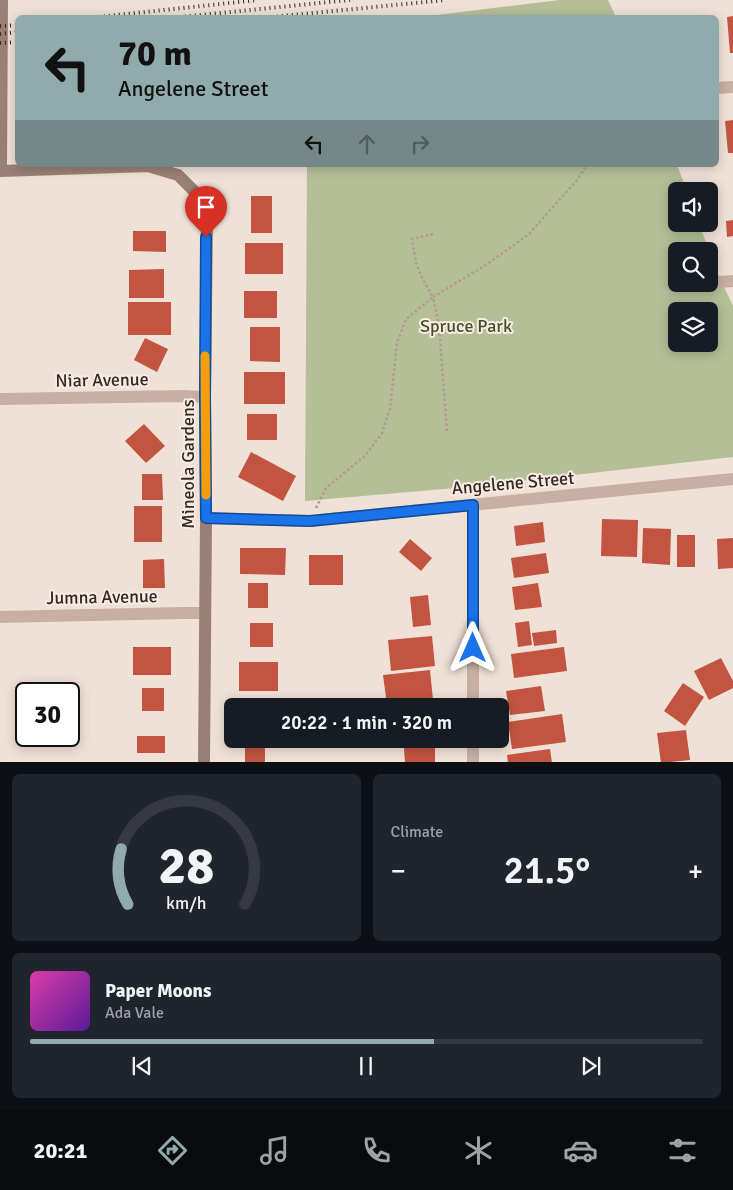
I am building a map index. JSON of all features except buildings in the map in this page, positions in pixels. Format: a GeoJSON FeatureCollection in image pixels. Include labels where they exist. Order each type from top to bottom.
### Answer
{"type":"FeatureCollection","features":[{"type":"Feature","properties":{"kind":"street"},"geometry":{"type":"LineString","coordinates":[[0,171],[2,0]]}},
{"type":"Feature","properties":{"kind":"street"},"geometry":{"type":"LineString","coordinates":[[719,88],[733,86]]}},
{"type":"Feature","properties":{"kind":"street","name":"Mineola Gardens"},"geometry":{"type":"LineString","coordinates":[[0,171],[118,167]]}},
{"type":"Feature","properties":{"kind":"street","name":"Mineola Gardens"},"geometry":{"type":"LineString","coordinates":[[151,167],[178,175],[196,194],[207,218],[204,762]]}},
{"type":"Feature","properties":{"kind":"street"},"geometry":{"type":"LineString","coordinates":[[720,282],[733,281]]}},
{"type":"Feature","properties":{"kind":"street","name":"Niar Avenue"},"geometry":{"type":"LineString","coordinates":[[0,399],[205,397]]}},
{"type":"Feature","properties":{"kind":"street","name":"Angelene Street"},"geometry":{"type":"LineString","coordinates":[[206,518],[310,521],[733,479]]}},
{"type":"Feature","properties":{"kind":"street"},"geometry":{"type":"LineString","coordinates":[[473,505],[473,698]]}},
{"type":"Feature","properties":{"kind":"street","name":"Jumna Avenue"},"geometry":{"type":"LineString","coordinates":[[0,617],[205,613]]}},
{"type":"Feature","properties":{"kind":"street"},"geometry":{"type":"LineString","coordinates":[[473,748],[473,762]]}},
{"type":"Feature","properties":{"kind":"path"},"geometry":{"type":"LineString","coordinates":[[310,521],[326,488],[366,454],[382,433],[390,409],[397,343],[406,319],[433,297],[484,266],[528,235],[577,180],[586,167]]}},
{"type":"Feature","properties":{"kind":"path"},"geometry":{"type":"LineString","coordinates":[[434,234],[412,238],[416,263],[433,297],[439,325],[447,431]]}},
{"type":"Feature","properties":{"kind":"green space"},"geometry":{"type":"Polygon","coordinates":[[[560,0],[608,0],[615,15],[437,15],[560,0]]]}},
{"type":"Feature","properties":{"kind":"green space","name":"Spruce Park"},"geometry":{"type":"Polygon","coordinates":[[[307,167],[678,167],[684,182],[668,182],[668,232],[702,232],[706,242],[668,242],[668,292],[718,292],[718,273],[733,306],[733,457],[467,487],[305,501],[307,167]]]}},
{"type":"Feature","properties":{"kind":"railway"},"geometry":{"type":"LineString","coordinates":[[117,15],[258,0]]}},
{"type":"Feature","properties":{"kind":"railway"},"geometry":{"type":"LineString","coordinates":[[200,15],[350,0]]}},
{"type":"Feature","properties":{"kind":"railway"},"geometry":{"type":"LineString","coordinates":[[293,15],[446,0]]}},
{"type":"Feature","properties":{"kind":"railway"},"geometry":{"type":"LineString","coordinates":[[0,26],[15,25]]}},
{"type":"Feature","properties":{"kind":"railway"},"geometry":{"type":"LineString","coordinates":[[0,34],[15,32]]}},
{"type":"Feature","properties":{"kind":"railway"},"geometry":{"type":"LineString","coordinates":[[0,43],[15,42]]}},
{"type":"Feature","properties":{"kind":"slow traffic"},"geometry":{"type":"LineString","coordinates":[[205,356],[206,495]]}},
{"type":"Feature","properties":{"kind":"route"},"geometry":{"type":"LineString","coordinates":[[206,237],[206,518],[310,521],[473,505],[473,648]]}}]}
